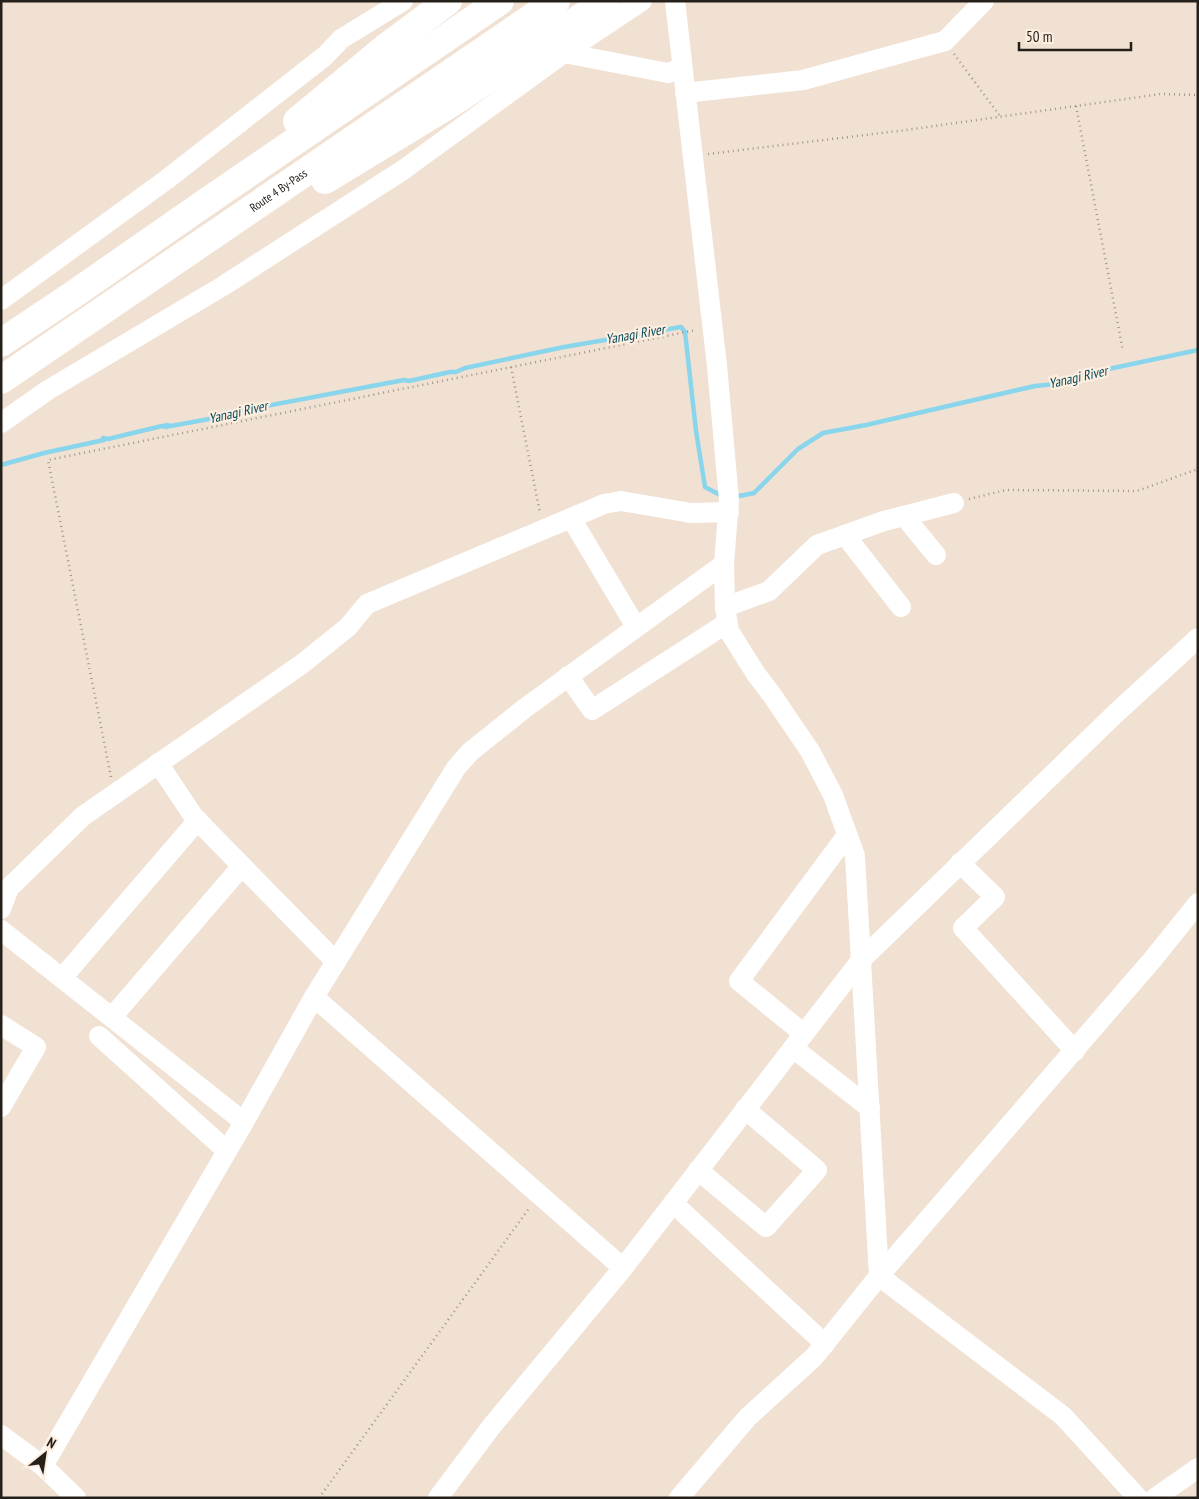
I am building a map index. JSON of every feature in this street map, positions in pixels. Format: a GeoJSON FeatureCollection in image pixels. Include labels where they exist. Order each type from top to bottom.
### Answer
{"type":"FeatureCollection","features":[{"type":"Feature","properties":{"kind":"highway"},"geometry":{"type":"LineString","coordinates":[[202,205],[385,48],[448,1]]}},
{"type":"Feature","properties":{"kind":"highway"},"geometry":{"type":"LineString","coordinates":[[1,343],[500,1]]}},
{"type":"Feature","properties":{"kind":"highway","name":"Route 4 By-Pass"},"geometry":{"type":"LineString","coordinates":[[1,380],[556,1]]}},
{"type":"Feature","properties":{"kind":"highway"},"geometry":{"type":"LineString","coordinates":[[152,278],[311,189],[454,102],[606,1]]}},
{"type":"Feature","properties":{"kind":"street"},"geometry":{"type":"LineString","coordinates":[[1,300],[166,180],[325,56],[341,39],[403,1]]}},
{"type":"Feature","properties":{"kind":"street"},"geometry":{"type":"LineString","coordinates":[[1,423],[48,390],[223,286],[403,170],[564,53],[642,1]]}},
{"type":"Feature","properties":{"kind":"street"},"geometry":{"type":"LineString","coordinates":[[676,1],[682,68],[713,327],[729,512],[724,564],[726,615],[729,632],[810,751],[833,796],[855,856],[880,1276],[1063,1416],[1138,1498]]}},
{"type":"Feature","properties":{"kind":"street"},"geometry":{"type":"LineString","coordinates":[[685,93],[803,80],[944,41],[984,1]]}},
{"type":"Feature","properties":{"kind":"street"},"geometry":{"type":"LineString","coordinates":[[564,53],[668,72],[682,68]]}},
{"type":"Feature","properties":{"kind":"street"},"geometry":{"type":"LineString","coordinates":[[325,56],[337,74]]}},
{"type":"Feature","properties":{"kind":"street"},"geometry":{"type":"LineString","coordinates":[[389,150],[403,170]]}},
{"type":"Feature","properties":{"kind":"street"},"geometry":{"type":"LineString","coordinates":[[1,909],[9,888],[83,816],[302,664],[348,627],[367,604],[604,504],[621,501],[691,514],[729,512]]}},
{"type":"Feature","properties":{"kind":"street"},"geometry":{"type":"LineString","coordinates":[[568,676],[592,710],[726,615],[769,591],[817,545],[884,522],[954,503]]}},
{"type":"Feature","properties":{"kind":"street"},"geometry":{"type":"LineString","coordinates":[[904,516],[936,555]]}},
{"type":"Feature","properties":{"kind":"street"},"geometry":{"type":"LineString","coordinates":[[571,518],[636,628]]}},
{"type":"Feature","properties":{"kind":"street"},"geometry":{"type":"LineString","coordinates":[[845,536],[901,607]]}},
{"type":"Feature","properties":{"kind":"street"},"geometry":{"type":"LineString","coordinates":[[43,1466],[244,1122],[314,997],[456,768],[470,752],[525,708],[724,564]]}},
{"type":"Feature","properties":{"kind":"street"},"geometry":{"type":"LineString","coordinates":[[438,1498],[491,1427],[623,1268],[861,960],[960,862],[1115,714],[1198,638]]}},
{"type":"Feature","properties":{"kind":"street"},"geometry":{"type":"LineString","coordinates":[[158,764],[198,820],[336,962]]}},
{"type":"Feature","properties":{"kind":"street"},"geometry":{"type":"LineString","coordinates":[[62,978],[198,820]]}},
{"type":"Feature","properties":{"kind":"street"},"geometry":{"type":"LineString","coordinates":[[847,835],[740,981],[798,1041],[870,1108]]}},
{"type":"Feature","properties":{"kind":"street"},"geometry":{"type":"LineString","coordinates":[[960,862],[995,897],[963,928],[1075,1051]]}},
{"type":"Feature","properties":{"kind":"street"},"geometry":{"type":"LineString","coordinates":[[112,1017],[242,866]]}},
{"type":"Feature","properties":{"kind":"street"},"geometry":{"type":"LineString","coordinates":[[679,1498],[748,1417],[814,1357],[880,1276],[1075,1051],[1198,903]]}},
{"type":"Feature","properties":{"kind":"street"},"geometry":{"type":"LineString","coordinates":[[1,930],[244,1122]]}},
{"type":"Feature","properties":{"kind":"street"},"geometry":{"type":"LineString","coordinates":[[314,997],[623,1268]]}},
{"type":"Feature","properties":{"kind":"street"},"geometry":{"type":"LineString","coordinates":[[1,1025],[36,1047],[1,1107]]}},
{"type":"Feature","properties":{"kind":"street"},"geometry":{"type":"LineString","coordinates":[[99,1036],[227,1151]]}},
{"type":"Feature","properties":{"kind":"street"},"geometry":{"type":"LineString","coordinates":[[698,1170],[766,1227],[817,1170],[745,1109]]}},
{"type":"Feature","properties":{"kind":"street"},"geometry":{"type":"LineString","coordinates":[[673,1202],[825,1344]]}},
{"type":"Feature","properties":{"kind":"street"},"geometry":{"type":"LineString","coordinates":[[1,1435],[43,1466],[76,1498]]}},
{"type":"Feature","properties":{"kind":"street"},"geometry":{"type":"LineString","coordinates":[[1156,1498],[1198,1468]]}},
{"type":"Feature","properties":{"kind":"path"},"geometry":{"type":"LineString","coordinates":[[944,41],[1001,116]]}},
{"type":"Feature","properties":{"kind":"path"},"geometry":{"type":"LineString","coordinates":[[693,156],[906,130],[1161,94],[1198,95]]}},
{"type":"Feature","properties":{"kind":"path"},"geometry":{"type":"LineString","coordinates":[[1076,106],[1123,351]]}},
{"type":"Feature","properties":{"kind":"path"},"geometry":{"type":"LineString","coordinates":[[115,794],[48,460],[713,327]]}},
{"type":"Feature","properties":{"kind":"path"},"geometry":{"type":"LineString","coordinates":[[511,367],[544,530]]}},
{"type":"Feature","properties":{"kind":"path"},"geometry":{"type":"LineString","coordinates":[[954,503],[1006,490],[1137,491],[1198,469]]}},
{"type":"Feature","properties":{"kind":"path"},"geometry":{"type":"LineString","coordinates":[[319,1498],[539,1194]]}},
{"type":"Feature","properties":{"kind":"waterway","name":"Yanagi River"},"geometry":{"type":"LineString","coordinates":[[1,465],[44,453],[104,440],[103,438],[108,439],[162,426],[167,427],[166,425],[171,426],[209,419],[224,413],[404,380],[409,381],[564,347],[681,327],[685,332],[696,431],[705,487],[722,496]]}},
{"type":"Feature","properties":{"kind":"waterway","name":"Yanagi River"},"geometry":{"type":"LineString","coordinates":[[734,497],[754,493],[798,449],[823,433],[1035,386],[1056,384],[1071,377],[1198,350]]}}]}
